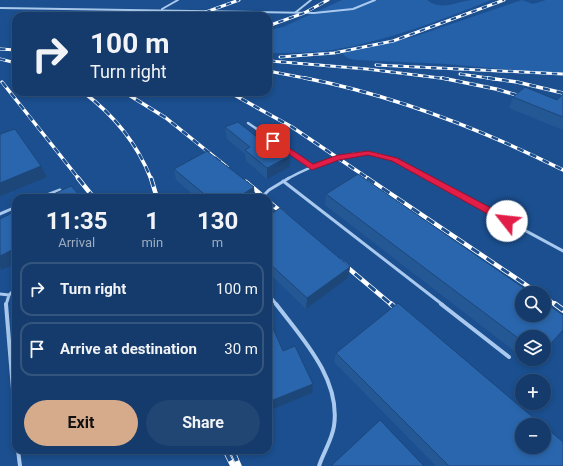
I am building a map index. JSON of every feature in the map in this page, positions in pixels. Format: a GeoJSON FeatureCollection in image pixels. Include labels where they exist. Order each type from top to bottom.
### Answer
{"type":"FeatureCollection","features":[{"type":"Feature","properties":{"kind":"lane"},"geometry":{"type":"LineString","coordinates":[[161,10],[178,0]]}},
{"type":"Feature","properties":{"kind":"lane"},"geometry":{"type":"LineString","coordinates":[[295,13],[312,0]]}},
{"type":"Feature","properties":{"kind":"lane"},"geometry":{"type":"LineString","coordinates":[[272,12],[295,13],[347,10],[375,0]]}},
{"type":"Feature","properties":{"kind":"lane"},"geometry":{"type":"LineString","coordinates":[[0,8],[250,12]]}},
{"type":"Feature","properties":{"kind":"lane"},"geometry":{"type":"LineString","coordinates":[[248,123],[312,167]]}},
{"type":"Feature","properties":{"kind":"lane"},"geometry":{"type":"LineString","coordinates":[[266,194],[283,181],[312,167],[338,158],[368,153],[395,160],[563,251]]}},
{"type":"Feature","properties":{"kind":"lane"},"geometry":{"type":"LineString","coordinates":[[283,181],[509,357]]}},
{"type":"Feature","properties":{"kind":"lane"},"geometry":{"type":"LineString","coordinates":[[50,194],[60,190]]}},
{"type":"Feature","properties":{"kind":"lane"},"geometry":{"type":"LineString","coordinates":[[0,214],[12,209]]}},
{"type":"Feature","properties":{"kind":"lane"},"geometry":{"type":"LineString","coordinates":[[12,292],[9,295],[5,307],[12,383]]}},
{"type":"Feature","properties":{"kind":"lane"},"geometry":{"type":"LineString","coordinates":[[0,294],[9,295]]}},
{"type":"Feature","properties":{"kind":"lane"},"geometry":{"type":"LineString","coordinates":[[272,299],[300,334],[331,389],[335,408],[334,425],[319,466]]}},
{"type":"Feature","properties":{"kind":"lane"},"geometry":{"type":"LineString","coordinates":[[18,454],[20,466]]}},
{"type":"Feature","properties":{"kind":"shaded area"},"geometry":{"type":"Polygon","coordinates":[[[342,0],[427,0],[444,6],[472,0],[491,0],[432,23],[393,36],[332,50],[300,53],[272,53],[272,29],[283,27],[342,0]]]}},
{"type":"Feature","properties":{"kind":"shaded area"},"geometry":{"type":"Polygon","coordinates":[[[522,0],[533,4],[546,0],[563,0],[563,72],[548,73],[446,64],[357,60],[350,59],[342,52],[413,37],[522,0]]]}},
{"type":"Feature","properties":{"kind":"building"},"geometry":{"type":"Polygon","coordinates":[[[525,87],[557,100],[563,94],[563,117],[513,97],[525,87]]]}},
{"type":"Feature","properties":{"kind":"building"},"geometry":{"type":"Polygon","coordinates":[[[238,122],[262,141],[268,138],[290,156],[267,168],[245,150],[250,147],[225,127],[238,122]]]}},
{"type":"Feature","properties":{"kind":"building"},"geometry":{"type":"Polygon","coordinates":[[[15,129],[41,166],[0,183],[0,134],[15,129]]]}},
{"type":"Feature","properties":{"kind":"building"},"geometry":{"type":"Polygon","coordinates":[[[207,151],[254,187],[243,194],[204,194],[174,169],[207,151]]]}},
{"type":"Feature","properties":{"kind":"building"},"geometry":{"type":"Polygon","coordinates":[[[358,174],[521,286],[515,286],[515,322],[551,322],[551,307],[563,315],[563,330],[551,343],[551,330],[515,330],[515,336],[326,194],[358,174]]]}},
{"type":"Feature","properties":{"kind":"building"},"geometry":{"type":"Polygon","coordinates":[[[71,186],[78,194],[54,194],[71,186]]]}},
{"type":"Feature","properties":{"kind":"building"},"geometry":{"type":"Polygon","coordinates":[[[280,208],[350,267],[307,298],[272,266],[272,213],[280,208]]]}},
{"type":"Feature","properties":{"kind":"building"},"geometry":{"type":"Polygon","coordinates":[[[12,213],[12,250],[0,256],[0,219],[12,213]]]}},
{"type":"Feature","properties":{"kind":"building"},"geometry":{"type":"Polygon","coordinates":[[[398,303],[515,402],[515,410],[524,410],[534,418],[515,418],[515,454],[551,454],[551,432],[563,442],[563,466],[449,466],[336,353],[398,303]]]}},
{"type":"Feature","properties":{"kind":"building"},"geometry":{"type":"Polygon","coordinates":[[[272,326],[283,351],[295,346],[313,384],[272,400],[272,326]]]}},
{"type":"Feature","properties":{"kind":"building"},"geometry":{"type":"Polygon","coordinates":[[[380,420],[424,466],[332,465],[380,420]]]}},
{"type":"Feature","properties":{"kind":"railway"},"geometry":{"type":"LineString","coordinates":[[206,12],[239,0]]}},
{"type":"Feature","properties":{"kind":"railway"},"geometry":{"type":"LineString","coordinates":[[272,25],[304,13],[328,0]]}},
{"type":"Feature","properties":{"kind":"railway"},"geometry":{"type":"LineString","coordinates":[[280,57],[334,53],[393,41],[504,0]]}},
{"type":"Feature","properties":{"kind":"railway"},"geometry":{"type":"LineString","coordinates":[[0,49],[12,50]]}},
{"type":"Feature","properties":{"kind":"railway"},"geometry":{"type":"LineString","coordinates":[[0,59],[12,62]]}},
{"type":"Feature","properties":{"kind":"railway"},"geometry":{"type":"LineString","coordinates":[[272,61],[367,69],[445,79]]}},
{"type":"Feature","properties":{"kind":"railway"},"geometry":{"type":"LineString","coordinates":[[376,65],[563,74]]}},
{"type":"Feature","properties":{"kind":"railway"},"geometry":{"type":"LineString","coordinates":[[272,72],[308,79]]}},
{"type":"Feature","properties":{"kind":"railway"},"geometry":{"type":"LineString","coordinates":[[460,74],[488,78]]}},
{"type":"Feature","properties":{"kind":"railway"},"geometry":{"type":"LineString","coordinates":[[488,78],[517,82],[563,93]]}},
{"type":"Feature","properties":{"kind":"railway"},"geometry":{"type":"LineString","coordinates":[[488,78],[495,79]]}},
{"type":"Feature","properties":{"kind":"railway"},"geometry":{"type":"LineString","coordinates":[[308,79],[372,94],[437,115],[501,141],[563,170]]}},
{"type":"Feature","properties":{"kind":"railway"},"geometry":{"type":"LineString","coordinates":[[445,79],[496,89],[527,98]]}},
{"type":"Feature","properties":{"kind":"railway"},"geometry":{"type":"LineString","coordinates":[[2,82],[12,95]]}},
{"type":"Feature","properties":{"kind":"railway"},"geometry":{"type":"LineString","coordinates":[[13,96],[79,179]]}},
{"type":"Feature","properties":{"kind":"railway"},"geometry":{"type":"LineString","coordinates":[[88,96],[105,110],[132,142],[139,153],[151,179]]}},
{"type":"Feature","properties":{"kind":"railway"},"geometry":{"type":"LineString","coordinates":[[130,96],[166,118],[227,167]]}},
{"type":"Feature","properties":{"kind":"railway"},"geometry":{"type":"LineString","coordinates":[[236,96],[292,127],[369,179]]}},
{"type":"Feature","properties":{"kind":"railway"},"geometry":{"type":"LineString","coordinates":[[78,178],[91,194]]}},
{"type":"Feature","properties":{"kind":"railway"},"geometry":{"type":"LineString","coordinates":[[151,178],[156,194]]}},
{"type":"Feature","properties":{"kind":"railway"},"geometry":{"type":"LineString","coordinates":[[367,178],[528,286]]}},
{"type":"Feature","properties":{"kind":"railway"},"geometry":{"type":"LineString","coordinates":[[246,182],[260,194]]}},
{"type":"Feature","properties":{"kind":"railway"},"geometry":{"type":"LineString","coordinates":[[272,204],[286,216]]}},
{"type":"Feature","properties":{"kind":"railway"},"geometry":{"type":"LineString","coordinates":[[341,262],[392,305]]}},
{"type":"Feature","properties":{"kind":"railway"},"geometry":{"type":"LineString","coordinates":[[551,302],[556,305]]}},
{"type":"Feature","properties":{"kind":"railway"},"geometry":{"type":"LineString","coordinates":[[391,304],[401,313]]}},
{"type":"Feature","properties":{"kind":"railway"},"geometry":{"type":"LineString","coordinates":[[555,304],[563,310]]}},
{"type":"Feature","properties":{"kind":"railway"},"geometry":{"type":"LineString","coordinates":[[227,454],[233,466]]}},
{"type":"Feature","properties":{"kind":"railway"},"geometry":{"type":"LineString","coordinates":[[234,454],[239,466]]}},
{"type":"Feature","properties":{"kind":"route"},"geometry":{"type":"LineString","coordinates":[[273,141],[312,167],[354,154],[368,153],[395,160],[507,221]]}}]}
